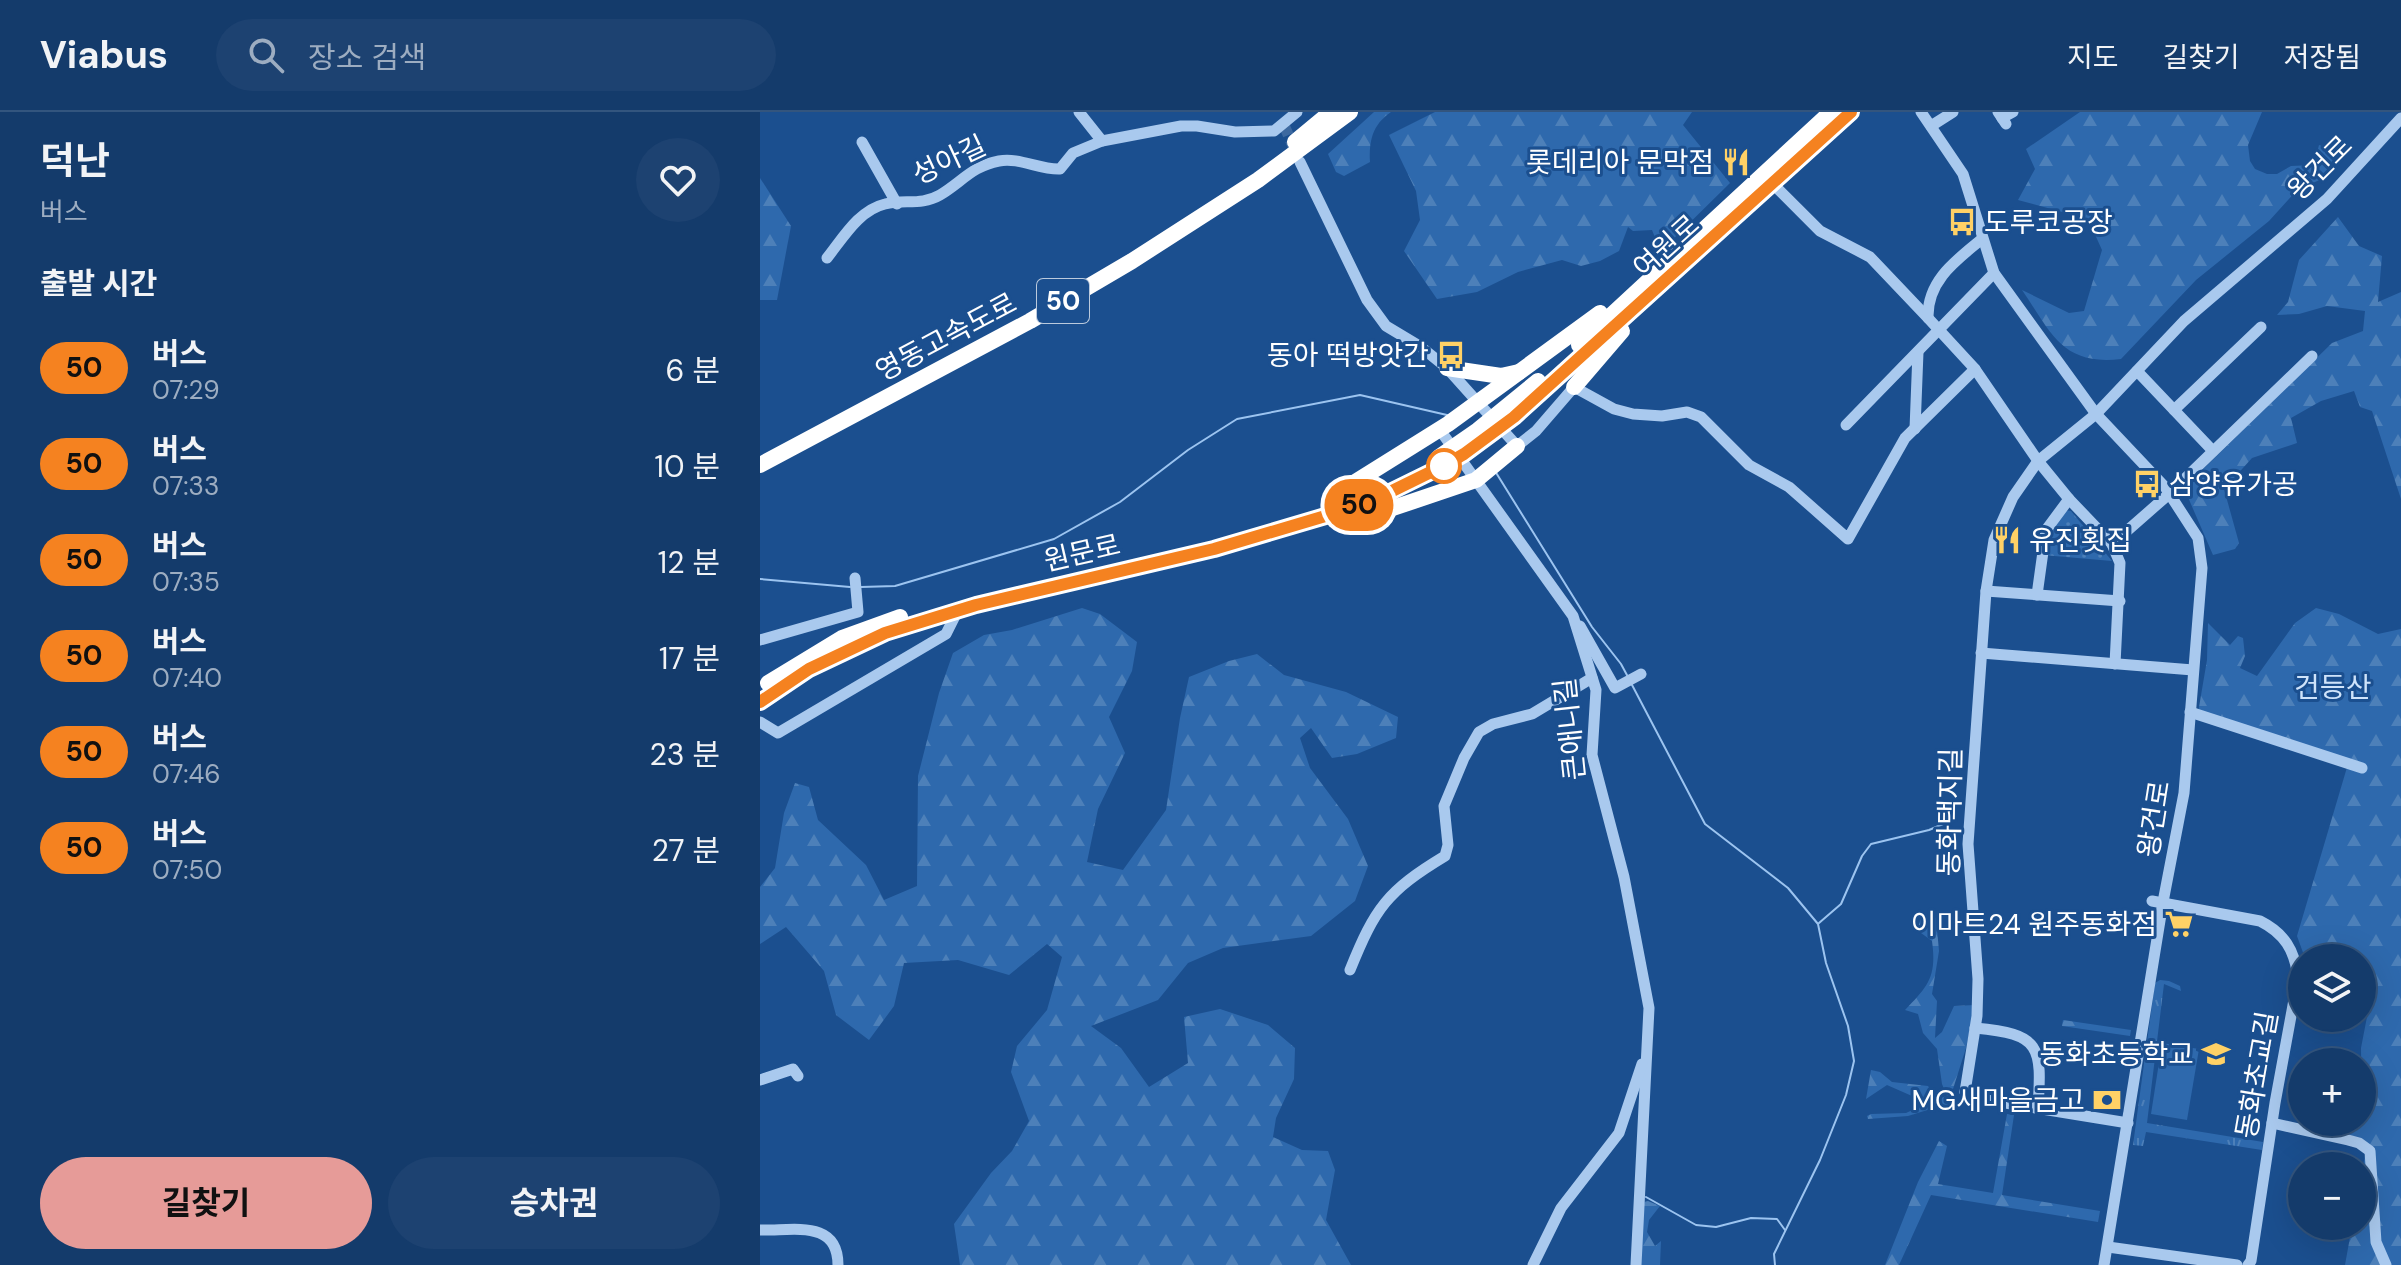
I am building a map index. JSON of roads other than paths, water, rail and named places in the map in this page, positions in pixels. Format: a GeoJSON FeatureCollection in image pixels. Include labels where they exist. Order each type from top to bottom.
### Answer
{"type":"FeatureCollection","features":[{"type":"Feature","properties":{"kind":"highway","name":"영동고속도로"},"geometry":{"type":"LineString","coordinates":[[760,454],[927,367],[1128,252],[1254,172],[1331,112]]}},
{"type":"Feature","properties":{"kind":"highway","name":"영동고속도로"},"geometry":{"type":"LineString","coordinates":[[760,465],[1030,321],[1132,261],[1258,180],[1350,112]]}},
{"type":"Feature","properties":{"kind":"highway","name":"여원로"},"geometry":{"type":"LineString","coordinates":[[1769,179],[1779,160],[1831,112]]}},
{"type":"Feature","properties":{"kind":"highway","name":"여원로"},"geometry":{"type":"LineString","coordinates":[[1423,471],[1464,454],[1769,179],[1851,112]]}},
{"type":"Feature","properties":{"kind":"highway"},"geometry":{"type":"LineString","coordinates":[[1779,142],[1779,160]]}},
{"type":"Feature","properties":{"kind":"highway"},"geometry":{"type":"LineString","coordinates":[[1332,504],[1344,489],[1473,407],[1615,302],[1640,297]]}},
{"type":"Feature","properties":{"kind":"highway"},"geometry":{"type":"LineString","coordinates":[[1574,387],[1613,343],[1640,297]]}},
{"type":"Feature","properties":{"kind":"highway"},"geometry":{"type":"LineString","coordinates":[[1447,368],[1501,376],[1524,370]]}},
{"type":"Feature","properties":{"kind":"highway"},"geometry":{"type":"LineString","coordinates":[[1292,527],[1393,508],[1480,477],[1517,446]]}},
{"type":"Feature","properties":{"kind":"highway","name":"원문로"},"geometry":{"type":"LineString","coordinates":[[760,688],[842,638],[881,623],[973,594],[1263,525],[1423,471]]}},
{"type":"Feature","properties":{"kind":"highway","name":"원문로"},"geometry":{"type":"LineString","coordinates":[[760,702],[809,669],[885,633],[958,610],[1214,549],[1292,527],[1349,509],[1423,471]]}},
{"type":"Feature","properties":{"kind":"street"},"geometry":{"type":"LineString","coordinates":[[1079,112],[1102,141]]}},
{"type":"Feature","properties":{"kind":"street"},"geometry":{"type":"LineString","coordinates":[[1277,112],[1284,125],[1297,112]]}},
{"type":"Feature","properties":{"kind":"street","name":"왕건로"},"geometry":{"type":"LineString","coordinates":[[1921,112],[1963,174],[1994,273],[2096,414],[2169,494],[2198,538],[2202,568],[2184,793],[2157,902],[2128,1123],[2104,1265]]}},
{"type":"Feature","properties":{"kind":"street"},"geometry":{"type":"LineString","coordinates":[[1931,126],[1953,112]]}},
{"type":"Feature","properties":{"kind":"street","name":"왕건로"},"geometry":{"type":"LineString","coordinates":[[2096,414],[2184,321],[2327,199],[2401,118]]}},
{"type":"Feature","properties":{"kind":"street","name":"성아길"},"geometry":{"type":"LineString","coordinates":[[827,258],[858,219],[885,204],[912,204],[939,196],[970,171],[1002,160],[1046,170],[1060,169],[1073,153],[1102,141],[1181,126],[1235,132],[1274,131],[1284,125]]}},
{"type":"Feature","properties":{"kind":"street"},"geometry":{"type":"LineString","coordinates":[[862,142],[897,204]]}},
{"type":"Feature","properties":{"kind":"street"},"geometry":{"type":"LineString","coordinates":[[1300,162],[1367,300],[1386,326],[1421,347],[1447,368],[1473,407],[1517,446],[1536,431],[1574,387],[1614,409],[1633,414],[1662,416],[1687,412],[1701,417],[1749,465],[1789,487],[1848,539],[1905,438],[1975,369]]}},
{"type":"Feature","properties":{"kind":"street"},"geometry":{"type":"LineString","coordinates":[[1769,179],[1820,231],[1870,257],[1928,318],[1975,369],[2038,461],[2112,544],[2120,563],[2115,664]]}},
{"type":"Feature","properties":{"kind":"street"},"geometry":{"type":"LineString","coordinates":[[1928,318],[1927,303],[1933,286],[1953,262],[1982,239]]}},
{"type":"Feature","properties":{"kind":"street"},"geometry":{"type":"LineString","coordinates":[[1846,425],[1994,273]]}},
{"type":"Feature","properties":{"kind":"street"},"geometry":{"type":"LineString","coordinates":[[2174,410],[2261,327]]}},
{"type":"Feature","properties":{"kind":"street"},"geometry":{"type":"LineString","coordinates":[[1915,429],[1918,352]]}},
{"type":"Feature","properties":{"kind":"street"},"geometry":{"type":"LineString","coordinates":[[2112,544],[2169,494],[2312,356]]}},
{"type":"Feature","properties":{"kind":"street"},"geometry":{"type":"LineString","coordinates":[[2137,371],[2213,451]]}},
{"type":"Feature","properties":{"kind":"street","name":"동화택지길"},"geometry":{"type":"LineString","coordinates":[[2096,414],[2038,461],[2013,497],[1994,540],[1986,591],[1968,844],[1978,979],[1975,1028],[1965,1092],[1968,1097],[2128,1123]]}},
{"type":"Feature","properties":{"kind":"street","name":"큰애니길"},"geometry":{"type":"LineString","coordinates":[[1444,427],[1573,616],[1596,690],[1592,755],[1624,877],[1649,1008],[1636,1265]]}},
{"type":"Feature","properties":{"kind":"street"},"geometry":{"type":"LineString","coordinates":[[2037,595],[2046,530],[2069,499]]}},
{"type":"Feature","properties":{"kind":"street"},"geometry":{"type":"LineString","coordinates":[[760,640],[858,612],[855,581]]}},
{"type":"Feature","properties":{"kind":"street"},"geometry":{"type":"LineString","coordinates":[[1986,591],[2120,601]]}},
{"type":"Feature","properties":{"kind":"street"},"geometry":{"type":"LineString","coordinates":[[760,722],[778,733],[946,634],[958,610]]}},
{"type":"Feature","properties":{"kind":"street"},"geometry":{"type":"LineString","coordinates":[[1573,616],[1615,688],[1639,676]]}},
{"type":"Feature","properties":{"kind":"street"},"geometry":{"type":"LineString","coordinates":[[1981,653],[2193,670]]}},
{"type":"Feature","properties":{"kind":"street"},"geometry":{"type":"LineString","coordinates":[[1350,970],[1377,912],[1399,886],[1445,856],[1448,845],[1444,806],[1464,758],[1479,732],[1493,724],[1532,714],[1592,678]]}},
{"type":"Feature","properties":{"kind":"street"},"geometry":{"type":"LineString","coordinates":[[2190,712],[2362,768]]}},
{"type":"Feature","properties":{"kind":"street","name":"동화초교길"},"geometry":{"type":"LineString","coordinates":[[2157,902],[2260,921],[2275,928],[2285,938],[2297,963],[2298,978],[2248,1265]]}},
{"type":"Feature","properties":{"kind":"street"},"geometry":{"type":"LineString","coordinates":[[1975,1028],[2002,1030],[2031,1043],[2038,1060],[2038,1108]]}},
{"type":"Feature","properties":{"kind":"street","name":"큰애니길"},"geometry":{"type":"LineString","coordinates":[[1533,1265],[1561,1208],[1619,1133],[1647,1048]]}},
{"type":"Feature","properties":{"kind":"street"},"geometry":{"type":"LineString","coordinates":[[760,1080],[793,1069],[798,1076]]}},
{"type":"Feature","properties":{"kind":"street"},"geometry":{"type":"LineString","coordinates":[[2272,1123],[2359,1143],[2370,1151],[2376,1242],[2386,1265]]}},
{"type":"Feature","properties":{"kind":"street"},"geometry":{"type":"LineString","coordinates":[[760,1230],[821,1231],[833,1241],[838,1265]]}},
{"type":"Feature","properties":{"kind":"street"},"geometry":{"type":"LineString","coordinates":[[2108,1247],[2237,1265]]}},
{"type":"Feature","properties":{"kind":"waterway"},"geometry":{"type":"LineString","coordinates":[[861,587],[895,586],[1054,539],[1120,502],[1188,450],[1237,419],[1360,395],[1447,415]]}},
{"type":"Feature","properties":{"kind":"waterway"},"geometry":{"type":"LineString","coordinates":[[1495,471],[1592,627],[1628,677]]}},
{"type":"Feature","properties":{"kind":"waterway"},"geometry":{"type":"LineString","coordinates":[[760,579],[850,587]]}},
{"type":"Feature","properties":{"kind":"waterway"},"geometry":{"type":"LineString","coordinates":[[1631,683],[1705,824],[1788,888],[1818,924],[1826,963],[1848,1026],[1854,1061],[1846,1095],[1820,1160],[1774,1254],[1775,1265]]}},
{"type":"Feature","properties":{"kind":"waterway"},"geometry":{"type":"LineString","coordinates":[[1819,923],[1841,904],[1862,856],[1871,844],[1929,830],[1955,819]]}},
{"type":"Feature","properties":{"kind":"waterway"},"geometry":{"type":"LineString","coordinates":[[1646,1197],[1696,1225],[1716,1227],[1751,1218],[1777,1219],[1785,1230]]}},
{"type":"Feature","properties":{"kind":"tunnel"},"geometry":{"type":"LineString","coordinates":[[1284,125],[1295,151]]}},
{"type":"Feature","properties":{"kind":"place","name":"롯데리아 문막점"},"geometry":{"type":"Point","coordinates":[1736,162]}},
{"type":"Feature","properties":{"kind":"place","name":"도루코공장"},"geometry":{"type":"Point","coordinates":[1962,222]}},
{"type":"Feature","properties":{"kind":"place","name":"동아 떡방앗간"},"geometry":{"type":"Point","coordinates":[1451,355]}},
{"type":"Feature","properties":{"kind":"place","name":"삼양유가공"},"geometry":{"type":"Point","coordinates":[2147,484]}},
{"type":"Feature","properties":{"kind":"place","name":"유진횟집"},"geometry":{"type":"Point","coordinates":[2007,540]}},
{"type":"Feature","properties":{"kind":"place","name":"이마트24 원주동화점"},"geometry":{"type":"Point","coordinates":[2179,924]}},
{"type":"Feature","properties":{"kind":"place","name":"동화초등학교"},"geometry":{"type":"Point","coordinates":[2216,1054]}},
{"type":"Feature","properties":{"kind":"place","name":"MG새마을금고"},"geometry":{"type":"Point","coordinates":[2107,1100]}},
{"type":"Feature","properties":{"kind":"park label","name":"건등산"},"geometry":{"type":"Point","coordinates":[2333,687]}}]}
